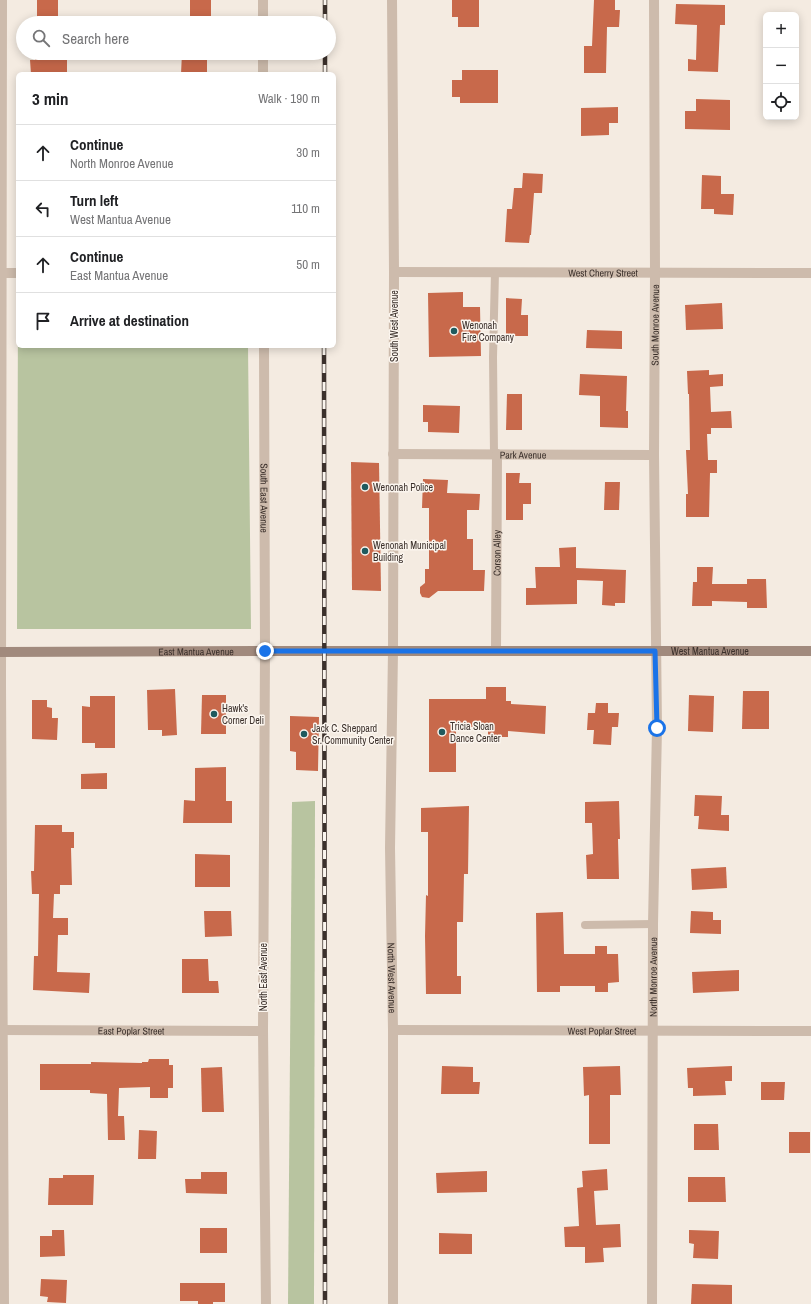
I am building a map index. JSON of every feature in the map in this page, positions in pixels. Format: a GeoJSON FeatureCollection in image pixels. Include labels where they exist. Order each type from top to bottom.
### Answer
{"type":"FeatureCollection","features":[{"type":"Feature","properties":{"kind":"street"},"geometry":{"type":"LineString","coordinates":[[2,0],[1,1030],[4,1304]]}},
{"type":"Feature","properties":{"kind":"street"},"geometry":{"type":"LineString","coordinates":[[263,0],[263,16]]}},
{"type":"Feature","properties":{"kind":"street","name":"South West Avenue"},"geometry":{"type":"LineString","coordinates":[[392,0],[394,272],[393,651]]}},
{"type":"Feature","properties":{"kind":"street","name":"South Monroe Avenue"},"geometry":{"type":"LineString","coordinates":[[654,0],[655,651]]}},
{"type":"Feature","properties":{"kind":"street"},"geometry":{"type":"LineString","coordinates":[[263,60],[263,72]]}},
{"type":"Feature","properties":{"kind":"street","name":"West Cherry Street"},"geometry":{"type":"LineString","coordinates":[[394,272],[811,273]]}},
{"type":"Feature","properties":{"kind":"street"},"geometry":{"type":"LineString","coordinates":[[1,273],[16,273]]}},
{"type":"Feature","properties":{"kind":"street","name":"South East Avenue"},"geometry":{"type":"LineString","coordinates":[[264,348],[265,651]]}},
{"type":"Feature","properties":{"kind":"street","name":"Park Avenue"},"geometry":{"type":"LineString","coordinates":[[393,454],[654,455]]}},
{"type":"Feature","properties":{"kind":"street","name":"Corson Alley"},"geometry":{"type":"LineString","coordinates":[[495,454],[496,651]]}},
{"type":"Feature","properties":{"kind":"street","name":"North East Avenue"},"geometry":{"type":"LineString","coordinates":[[265,651],[263,1031],[266,1304]]}},
{"type":"Feature","properties":{"kind":"street","name":"East Mantua Avenue"},"geometry":{"type":"LineString","coordinates":[[1,652],[393,651]]}},
{"type":"Feature","properties":{"kind":"street","name":"West Mantua Avenue"},"geometry":{"type":"LineString","coordinates":[[393,651],[811,651]]}},
{"type":"Feature","properties":{"kind":"street","name":"North West Avenue"},"geometry":{"type":"LineString","coordinates":[[393,651],[390,848],[393,1030],[393,1304]]}},
{"type":"Feature","properties":{"kind":"street","name":"North Monroe Avenue"},"geometry":{"type":"LineString","coordinates":[[652,1304],[653,924],[657,728],[655,651]]}},
{"type":"Feature","properties":{"kind":"street","name":"East Poplar Street"},"geometry":{"type":"LineString","coordinates":[[1,1030],[263,1031]]}},
{"type":"Feature","properties":{"kind":"street","name":"West Poplar Street"},"geometry":{"type":"LineString","coordinates":[[393,1030],[811,1031]]}},
{"type":"Feature","properties":{"kind":"lane"},"geometry":{"type":"LineString","coordinates":[[495,272],[493,357],[495,454]]}},
{"type":"Feature","properties":{"kind":"lane"},"geometry":{"type":"LineString","coordinates":[[585,925],[653,924]]}},
{"type":"Feature","properties":{"kind":"green space"},"geometry":{"type":"Polygon","coordinates":[[[18,348],[248,348],[251,629],[17,629],[18,348]]]}},
{"type":"Feature","properties":{"kind":"green space"},"geometry":{"type":"Polygon","coordinates":[[[315,801],[314,1304],[288,1304],[292,802],[315,801]]]}},
{"type":"Feature","properties":{"kind":"building"},"geometry":{"type":"Polygon","coordinates":[[[37,0],[58,0],[58,16],[37,16],[37,0]]]}},
{"type":"Feature","properties":{"kind":"building"},"geometry":{"type":"Polygon","coordinates":[[[190,0],[211,0],[211,16],[190,16],[190,0]]]}},
{"type":"Feature","properties":{"kind":"building"},"geometry":{"type":"Polygon","coordinates":[[[452,0],[479,0],[479,27],[458,27],[458,17],[452,17],[452,0]]]}},
{"type":"Feature","properties":{"kind":"building"},"geometry":{"type":"Polygon","coordinates":[[[594,0],[615,0],[615,10],[620,10],[619,27],[607,27],[606,73],[584,73],[584,46],[592,46],[594,0]]]}},
{"type":"Feature","properties":{"kind":"building"},"geometry":{"type":"Polygon","coordinates":[[[676,4],[725,5],[725,25],[720,25],[718,72],[688,71],[688,59],[696,60],[697,25],[675,24],[676,4]]]}},
{"type":"Feature","properties":{"kind":"building"},"geometry":{"type":"Polygon","coordinates":[[[30,60],[67,60],[67,72],[31,72],[30,60]]]}},
{"type":"Feature","properties":{"kind":"building"},"geometry":{"type":"Polygon","coordinates":[[[182,60],[207,60],[207,72],[181,72],[182,60]]]}},
{"type":"Feature","properties":{"kind":"building"},"geometry":{"type":"Polygon","coordinates":[[[462,70],[498,70],[498,103],[460,103],[460,97],[452,97],[452,80],[462,80],[462,70]]]}},
{"type":"Feature","properties":{"kind":"building"},"geometry":{"type":"Polygon","coordinates":[[[696,99],[730,100],[730,130],[685,129],[685,111],[696,111],[696,99]]]}},
{"type":"Feature","properties":{"kind":"building"},"geometry":{"type":"Polygon","coordinates":[[[618,107],[618,123],[609,123],[609,135],[581,136],[581,108],[618,107]]]}},
{"type":"Feature","properties":{"kind":"building"},"geometry":{"type":"Polygon","coordinates":[[[523,173],[543,174],[542,193],[534,193],[529,243],[505,242],[507,209],[512,209],[514,188],[522,188],[523,173]]]}},
{"type":"Feature","properties":{"kind":"building"},"geometry":{"type":"Polygon","coordinates":[[[702,175],[721,176],[721,194],[734,194],[733,215],[714,214],[714,209],[701,209],[702,175]]]}},
{"type":"Feature","properties":{"kind":"building","name":"Wenonah Fire Company"},"geometry":{"type":"Polygon","coordinates":[[[463,292],[463,307],[480,307],[481,356],[429,357],[428,293],[463,292]]]}},
{"type":"Feature","properties":{"kind":"building"},"geometry":{"type":"Polygon","coordinates":[[[506,298],[522,299],[521,315],[528,315],[528,336],[506,336],[506,298]]]}},
{"type":"Feature","properties":{"kind":"building"},"geometry":{"type":"Polygon","coordinates":[[[722,303],[723,329],[686,330],[685,305],[722,303]]]}},
{"type":"Feature","properties":{"kind":"building"},"geometry":{"type":"Polygon","coordinates":[[[587,330],[622,331],[622,349],[586,348],[587,330]]]}},
{"type":"Feature","properties":{"kind":"building"},"geometry":{"type":"Polygon","coordinates":[[[709,370],[709,375],[723,374],[723,386],[710,387],[711,412],[731,411],[732,428],[711,428],[711,434],[707,434],[708,460],[717,460],[717,473],[710,473],[709,517],[686,517],[686,494],[688,494],[686,450],[690,450],[687,371],[709,370]]]}},
{"type":"Feature","properties":{"kind":"building"},"geometry":{"type":"Polygon","coordinates":[[[580,374],[627,376],[626,411],[628,411],[628,428],[600,427],[600,396],[579,395],[580,374]]]}},
{"type":"Feature","properties":{"kind":"building"},"geometry":{"type":"Polygon","coordinates":[[[507,394],[522,394],[522,430],[506,430],[507,394]]]}},
{"type":"Feature","properties":{"kind":"building"},"geometry":{"type":"Polygon","coordinates":[[[423,405],[460,406],[459,433],[428,432],[428,422],[423,422],[423,405]]]}},
{"type":"Feature","properties":{"kind":"building","name":"Wenonah Municipal Building"},"geometry":{"type":"Polygon","coordinates":[[[351,462],[379,463],[381,591],[352,590],[351,462]]]}},
{"type":"Feature","properties":{"kind":"building"},"geometry":{"type":"Polygon","coordinates":[[[506,473],[520,473],[519,483],[531,483],[531,504],[523,504],[523,520],[506,520],[506,473]]]}},
{"type":"Feature","properties":{"kind":"building"},"geometry":{"type":"Polygon","coordinates":[[[423,479],[448,480],[447,493],[480,494],[479,510],[467,510],[467,539],[473,539],[473,570],[485,570],[484,591],[438,591],[429,598],[422,597],[420,587],[425,583],[425,569],[429,569],[429,508],[422,508],[423,479]]]}},
{"type":"Feature","properties":{"kind":"building"},"geometry":{"type":"Polygon","coordinates":[[[605,482],[620,482],[619,510],[604,510],[605,482]]]}},
{"type":"Feature","properties":{"kind":"building"},"geometry":{"type":"Polygon","coordinates":[[[576,547],[576,568],[626,570],[625,603],[615,603],[615,606],[602,605],[603,581],[577,580],[577,604],[526,605],[526,588],[536,588],[535,567],[560,567],[559,548],[576,547]]]}},
{"type":"Feature","properties":{"kind":"building"},"geometry":{"type":"Polygon","coordinates":[[[697,567],[713,567],[712,584],[747,584],[747,579],[766,579],[767,608],[747,608],[747,602],[712,601],[712,606],[692,606],[693,582],[697,582],[697,567]]]}},
{"type":"Feature","properties":{"kind":"building","name":"Tricia Sloan Dance Center"},"geometry":{"type":"Polygon","coordinates":[[[486,687],[506,687],[506,701],[511,701],[511,704],[546,706],[545,734],[508,731],[508,737],[488,737],[488,727],[456,727],[456,772],[429,772],[429,699],[486,699],[486,687]]]}},
{"type":"Feature","properties":{"kind":"building"},"geometry":{"type":"Polygon","coordinates":[[[175,689],[177,735],[162,736],[162,730],[148,730],[147,690],[175,689]]]}},
{"type":"Feature","properties":{"kind":"building"},"geometry":{"type":"Polygon","coordinates":[[[743,691],[769,691],[769,729],[742,729],[743,691]]]}},
{"type":"Feature","properties":{"kind":"building","name":"Hawk's Corner Deli"},"geometry":{"type":"Polygon","coordinates":[[[202,695],[226,695],[226,734],[201,734],[202,695]]]}},
{"type":"Feature","properties":{"kind":"building"},"geometry":{"type":"Polygon","coordinates":[[[689,695],[714,696],[713,732],[688,731],[689,695]]]}},
{"type":"Feature","properties":{"kind":"building"},"geometry":{"type":"Polygon","coordinates":[[[90,696],[115,696],[115,748],[95,748],[95,743],[82,743],[82,706],[90,707],[90,696]]]}},
{"type":"Feature","properties":{"kind":"building"},"geometry":{"type":"Polygon","coordinates":[[[32,700],[47,700],[47,707],[52,708],[52,718],[58,718],[57,740],[32,739],[32,700]]]}},
{"type":"Feature","properties":{"kind":"building"},"geometry":{"type":"Polygon","coordinates":[[[596,703],[608,703],[608,713],[619,713],[618,727],[612,727],[611,745],[593,744],[594,730],[587,730],[588,713],[595,713],[596,703]]]}},
{"type":"Feature","properties":{"kind":"building","name":"Jack C. Sheppard Sr. Community Center"},"geometry":{"type":"Polygon","coordinates":[[[290,716],[319,717],[318,771],[296,770],[296,752],[290,751],[290,716]]]}},
{"type":"Feature","properties":{"kind":"building"},"geometry":{"type":"Polygon","coordinates":[[[226,767],[226,801],[232,801],[232,823],[183,823],[184,800],[195,801],[195,768],[226,767]]]}},
{"type":"Feature","properties":{"kind":"building"},"geometry":{"type":"Polygon","coordinates":[[[107,773],[107,789],[81,789],[81,774],[107,773]]]}},
{"type":"Feature","properties":{"kind":"building"},"geometry":{"type":"Polygon","coordinates":[[[695,795],[722,796],[721,815],[729,815],[729,831],[698,829],[699,816],[694,816],[695,795]]]}},
{"type":"Feature","properties":{"kind":"building"},"geometry":{"type":"Polygon","coordinates":[[[619,801],[619,879],[587,879],[586,855],[593,854],[592,823],[585,823],[585,802],[619,801]]]}},
{"type":"Feature","properties":{"kind":"building"},"geometry":{"type":"Polygon","coordinates":[[[469,806],[468,874],[464,874],[463,922],[457,922],[457,976],[461,976],[461,994],[426,994],[425,936],[426,895],[428,896],[428,832],[421,832],[421,808],[469,806]]]}},
{"type":"Feature","properties":{"kind":"building"},"geometry":{"type":"Polygon","coordinates":[[[35,825],[62,825],[62,832],[74,832],[74,848],[71,848],[72,885],[60,885],[60,894],[54,894],[53,918],[68,918],[68,935],[58,935],[57,972],[90,973],[89,993],[33,990],[34,956],[38,956],[39,894],[32,894],[31,871],[34,871],[35,825]]]}},
{"type":"Feature","properties":{"kind":"building"},"geometry":{"type":"Polygon","coordinates":[[[195,854],[230,855],[230,887],[195,887],[195,854]]]}},
{"type":"Feature","properties":{"kind":"building"},"geometry":{"type":"Polygon","coordinates":[[[726,867],[727,888],[692,890],[691,869],[726,867]]]}},
{"type":"Feature","properties":{"kind":"building"},"geometry":{"type":"Polygon","coordinates":[[[204,911],[231,911],[232,936],[205,937],[204,911]]]}},
{"type":"Feature","properties":{"kind":"building"},"geometry":{"type":"Polygon","coordinates":[[[691,911],[713,912],[713,920],[721,920],[721,934],[690,933],[691,911]]]}},
{"type":"Feature","properties":{"kind":"building"},"geometry":{"type":"Polygon","coordinates":[[[563,912],[564,954],[595,954],[595,946],[607,946],[607,954],[618,954],[619,982],[608,983],[608,992],[595,992],[595,986],[560,986],[560,992],[537,992],[536,913],[563,912]]]}},
{"type":"Feature","properties":{"kind":"building"},"geometry":{"type":"Polygon","coordinates":[[[182,959],[208,959],[209,981],[218,981],[219,993],[182,993],[182,959]]]}},
{"type":"Feature","properties":{"kind":"building"},"geometry":{"type":"Polygon","coordinates":[[[739,970],[739,991],[693,993],[692,972],[739,970]]]}},
{"type":"Feature","properties":{"kind":"building"},"geometry":{"type":"Polygon","coordinates":[[[149,1059],[169,1059],[169,1065],[173,1065],[173,1088],[168,1088],[168,1098],[150,1098],[150,1087],[119,1088],[118,1116],[124,1116],[125,1140],[108,1140],[107,1094],[90,1093],[90,1090],[40,1090],[40,1064],[91,1064],[91,1062],[142,1063],[148,1062],[149,1059]]]}},
{"type":"Feature","properties":{"kind":"building"},"geometry":{"type":"Polygon","coordinates":[[[442,1066],[473,1067],[473,1082],[480,1082],[479,1094],[441,1094],[442,1066]]]}},
{"type":"Feature","properties":{"kind":"building"},"geometry":{"type":"Polygon","coordinates":[[[620,1066],[621,1095],[610,1095],[610,1144],[589,1144],[589,1095],[584,1096],[583,1067],[620,1066]]]}},
{"type":"Feature","properties":{"kind":"building"},"geometry":{"type":"Polygon","coordinates":[[[732,1066],[732,1081],[725,1081],[726,1095],[693,1096],[693,1088],[688,1088],[687,1068],[732,1066]]]}},
{"type":"Feature","properties":{"kind":"building"},"geometry":{"type":"Polygon","coordinates":[[[222,1067],[224,1112],[202,1112],[201,1068],[222,1067]]]}},
{"type":"Feature","properties":{"kind":"building"},"geometry":{"type":"Polygon","coordinates":[[[761,1082],[785,1082],[784,1100],[761,1100],[761,1082]]]}},
{"type":"Feature","properties":{"kind":"building"},"geometry":{"type":"Polygon","coordinates":[[[694,1124],[718,1124],[719,1150],[694,1150],[694,1124]]]}},
{"type":"Feature","properties":{"kind":"building"},"geometry":{"type":"Polygon","coordinates":[[[139,1130],[157,1131],[156,1159],[138,1159],[139,1130]]]}},
{"type":"Feature","properties":{"kind":"building"},"geometry":{"type":"Polygon","coordinates":[[[789,1132],[810,1132],[810,1153],[789,1153],[789,1132]]]}},
{"type":"Feature","properties":{"kind":"building"},"geometry":{"type":"Polygon","coordinates":[[[607,1169],[608,1190],[594,1191],[596,1225],[620,1224],[621,1247],[603,1248],[604,1262],[585,1263],[585,1247],[565,1247],[564,1227],[579,1226],[577,1188],[583,1187],[582,1171],[607,1169]]]}},
{"type":"Feature","properties":{"kind":"building"},"geometry":{"type":"Polygon","coordinates":[[[487,1171],[487,1192],[437,1193],[436,1173],[487,1171]]]}},
{"type":"Feature","properties":{"kind":"building"},"geometry":{"type":"Polygon","coordinates":[[[201,1172],[227,1172],[227,1194],[186,1193],[185,1179],[201,1179],[201,1172]]]}},
{"type":"Feature","properties":{"kind":"building"},"geometry":{"type":"Polygon","coordinates":[[[63,1175],[94,1175],[93,1205],[48,1205],[49,1178],[63,1178],[63,1175]]]}},
{"type":"Feature","properties":{"kind":"building"},"geometry":{"type":"Polygon","coordinates":[[[688,1177],[725,1177],[726,1202],[688,1202],[688,1177]]]}},
{"type":"Feature","properties":{"kind":"building"},"geometry":{"type":"Polygon","coordinates":[[[200,1228],[227,1228],[227,1253],[200,1253],[200,1228]]]}},
{"type":"Feature","properties":{"kind":"building"},"geometry":{"type":"Polygon","coordinates":[[[52,1230],[64,1230],[65,1256],[40,1257],[40,1236],[52,1236],[52,1230]]]}},
{"type":"Feature","properties":{"kind":"building"},"geometry":{"type":"Polygon","coordinates":[[[689,1230],[719,1231],[718,1259],[693,1258],[694,1244],[689,1243],[689,1230]]]}},
{"type":"Feature","properties":{"kind":"building"},"geometry":{"type":"Polygon","coordinates":[[[439,1233],[472,1234],[472,1254],[439,1254],[439,1233]]]}},
{"type":"Feature","properties":{"kind":"building"},"geometry":{"type":"Polygon","coordinates":[[[41,1279],[67,1280],[66,1303],[47,1302],[48,1297],[40,1296],[41,1279]]]}},
{"type":"Feature","properties":{"kind":"building"},"geometry":{"type":"Polygon","coordinates":[[[180,1283],[225,1283],[225,1302],[198,1304],[198,1301],[180,1301],[180,1283]]]}},
{"type":"Feature","properties":{"kind":"building"},"geometry":{"type":"Polygon","coordinates":[[[692,1284],[732,1285],[732,1304],[691,1304],[692,1284]]]}},
{"type":"Feature","properties":{"kind":"railway"},"geometry":{"type":"LineString","coordinates":[[325,0],[325,16]]}},
{"type":"Feature","properties":{"kind":"railway"},"geometry":{"type":"LineString","coordinates":[[325,60],[325,72]]}},
{"type":"Feature","properties":{"kind":"railway"},"geometry":{"type":"LineString","coordinates":[[324,348],[325,1304]]}},
{"type":"Feature","properties":{"kind":"place","name":"Wenonah Fire Company"},"geometry":{"type":"Point","coordinates":[454,331]}},
{"type":"Feature","properties":{"kind":"place","name":"Wenonah Police"},"geometry":{"type":"Point","coordinates":[365,487]}},
{"type":"Feature","properties":{"kind":"place","name":"Wenonah Municipal Building"},"geometry":{"type":"Point","coordinates":[365,551]}},
{"type":"Feature","properties":{"kind":"place","name":"Hawk's Corner Deli"},"geometry":{"type":"Point","coordinates":[214,714]}},
{"type":"Feature","properties":{"kind":"place","name":"Tricia Sloan Dance Center"},"geometry":{"type":"Point","coordinates":[442,732]}},
{"type":"Feature","properties":{"kind":"place","name":"Jack C. Sheppard Sr. Community Center"},"geometry":{"type":"Point","coordinates":[304,734]}},
{"type":"Feature","properties":{"kind":"route"},"geometry":{"type":"LineString","coordinates":[[265,651],[655,651],[657,728]]}}]}
